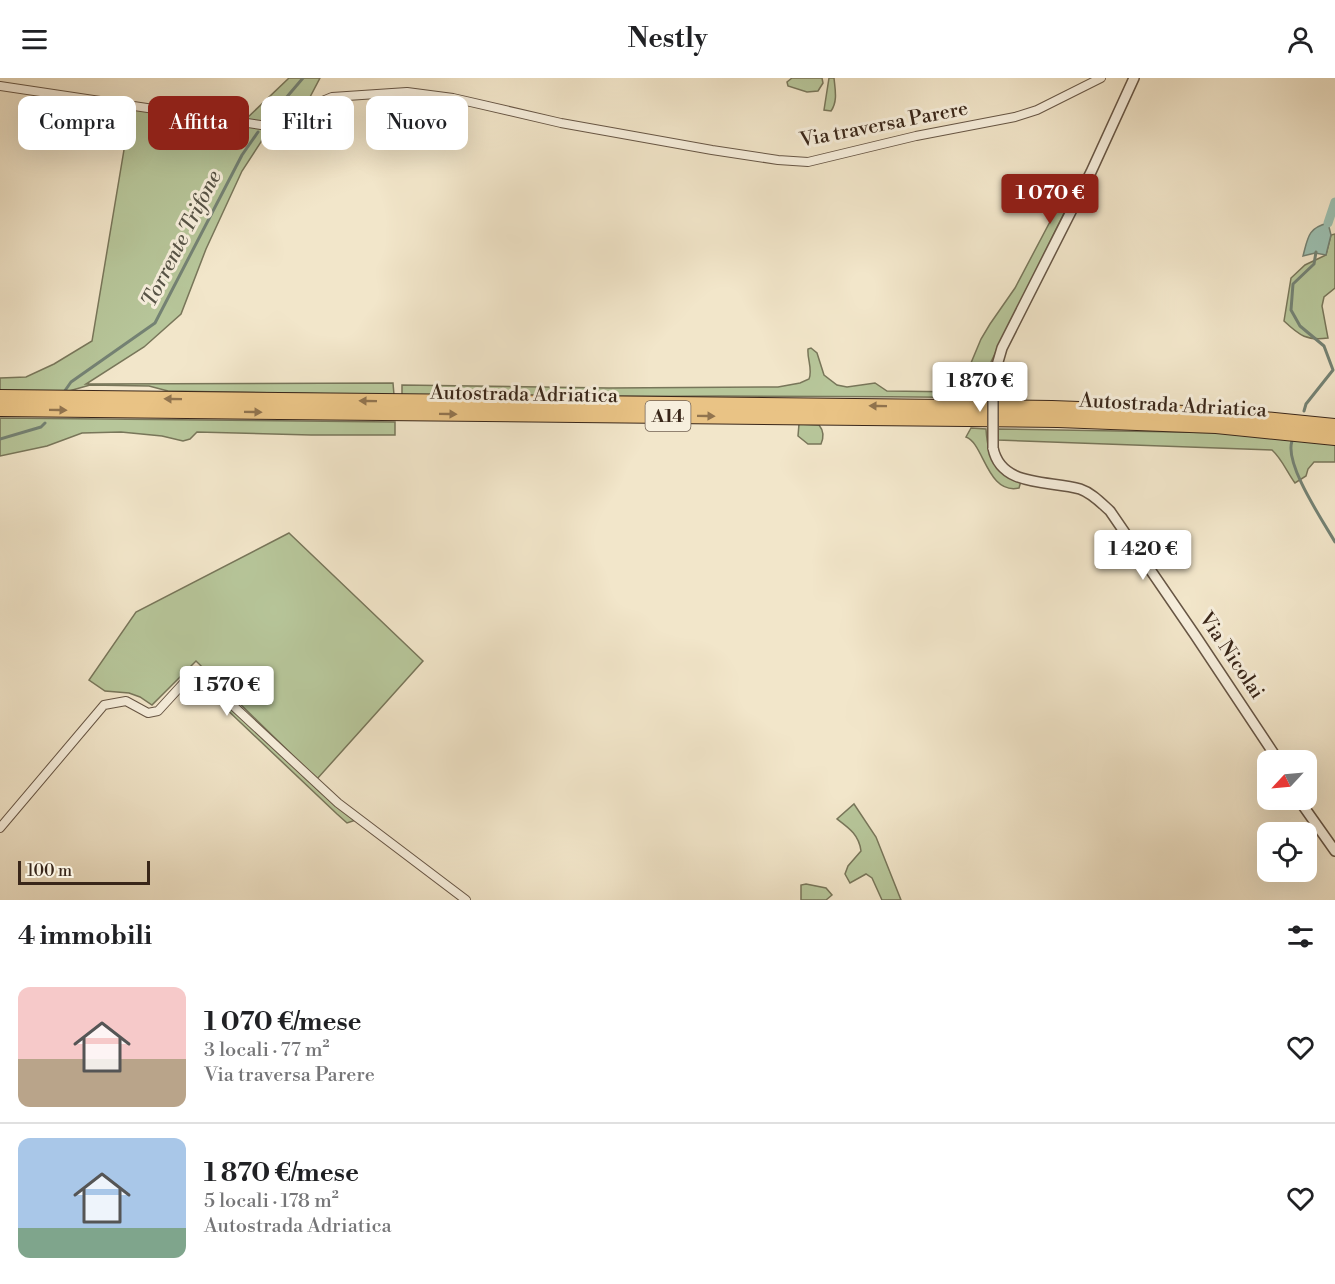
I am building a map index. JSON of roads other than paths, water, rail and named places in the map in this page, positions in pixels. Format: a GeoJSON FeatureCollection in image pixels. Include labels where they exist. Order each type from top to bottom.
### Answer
{"type":"FeatureCollection","features":[{"type":"Feature","properties":{"kind":"highway","name":"Autostrada Adriatica"},"geometry":{"type":"LineString","coordinates":[[0,397],[1052,408],[1202,414],[1335,426]]}},
{"type":"Feature","properties":{"kind":"highway","name":"Autostrada Adriatica"},"geometry":{"type":"LineString","coordinates":[[0,409],[1058,420],[1216,426],[1335,438]]}},
{"type":"Feature","properties":{"kind":"street","name":"Via traversa Parere"},"geometry":{"type":"LineString","coordinates":[[0,86],[274,127],[286,124],[303,109],[332,97],[407,92],[431,94],[572,125],[712,150],[808,162],[916,136],[1015,117],[1036,110],[1101,78]]}},
{"type":"Feature","properties":{"kind":"street","name":"Via Nicolai"},"geometry":{"type":"LineString","coordinates":[[1134,78],[1091,172],[1002,348],[993,379],[993,448],[1000,464],[1013,475],[1081,490],[1094,497],[1110,511],[1271,750]]}},
{"type":"Feature","properties":{"kind":"street"},"geometry":{"type":"LineString","coordinates":[[0,828],[104,705],[126,701],[148,713],[158,711],[190,675],[201,676],[338,803],[466,900]]}},
{"type":"Feature","properties":{"kind":"street"},"geometry":{"type":"LineString","coordinates":[[1306,810],[1335,851]]}},
{"type":"Feature","properties":{"kind":"waterway","name":"Torrente Trifone"},"geometry":{"type":"LineString","coordinates":[[288,96],[303,78]]}},
{"type":"Feature","properties":{"kind":"waterway","name":"Torrente Trifone"},"geometry":{"type":"LineString","coordinates":[[64,392],[71,382],[155,323],[242,155],[258,132]]}},
{"type":"Feature","properties":{"kind":"waterway"},"geometry":{"type":"LineString","coordinates":[[1328,223],[1335,202]]}},
{"type":"Feature","properties":{"kind":"waterway"},"geometry":{"type":"LineString","coordinates":[[1304,411],[1306,404],[1333,370],[1324,346],[1300,326],[1291,310],[1293,284],[1314,264],[1316,252]]}},
{"type":"Feature","properties":{"kind":"waterway","name":"Torrente Trifone"},"geometry":{"type":"LineString","coordinates":[[0,439],[41,427],[45,423]]}},
{"type":"Feature","properties":{"kind":"waterway"},"geometry":{"type":"LineString","coordinates":[[1292,441],[1291,451],[1299,478],[1335,542]]}}]}
